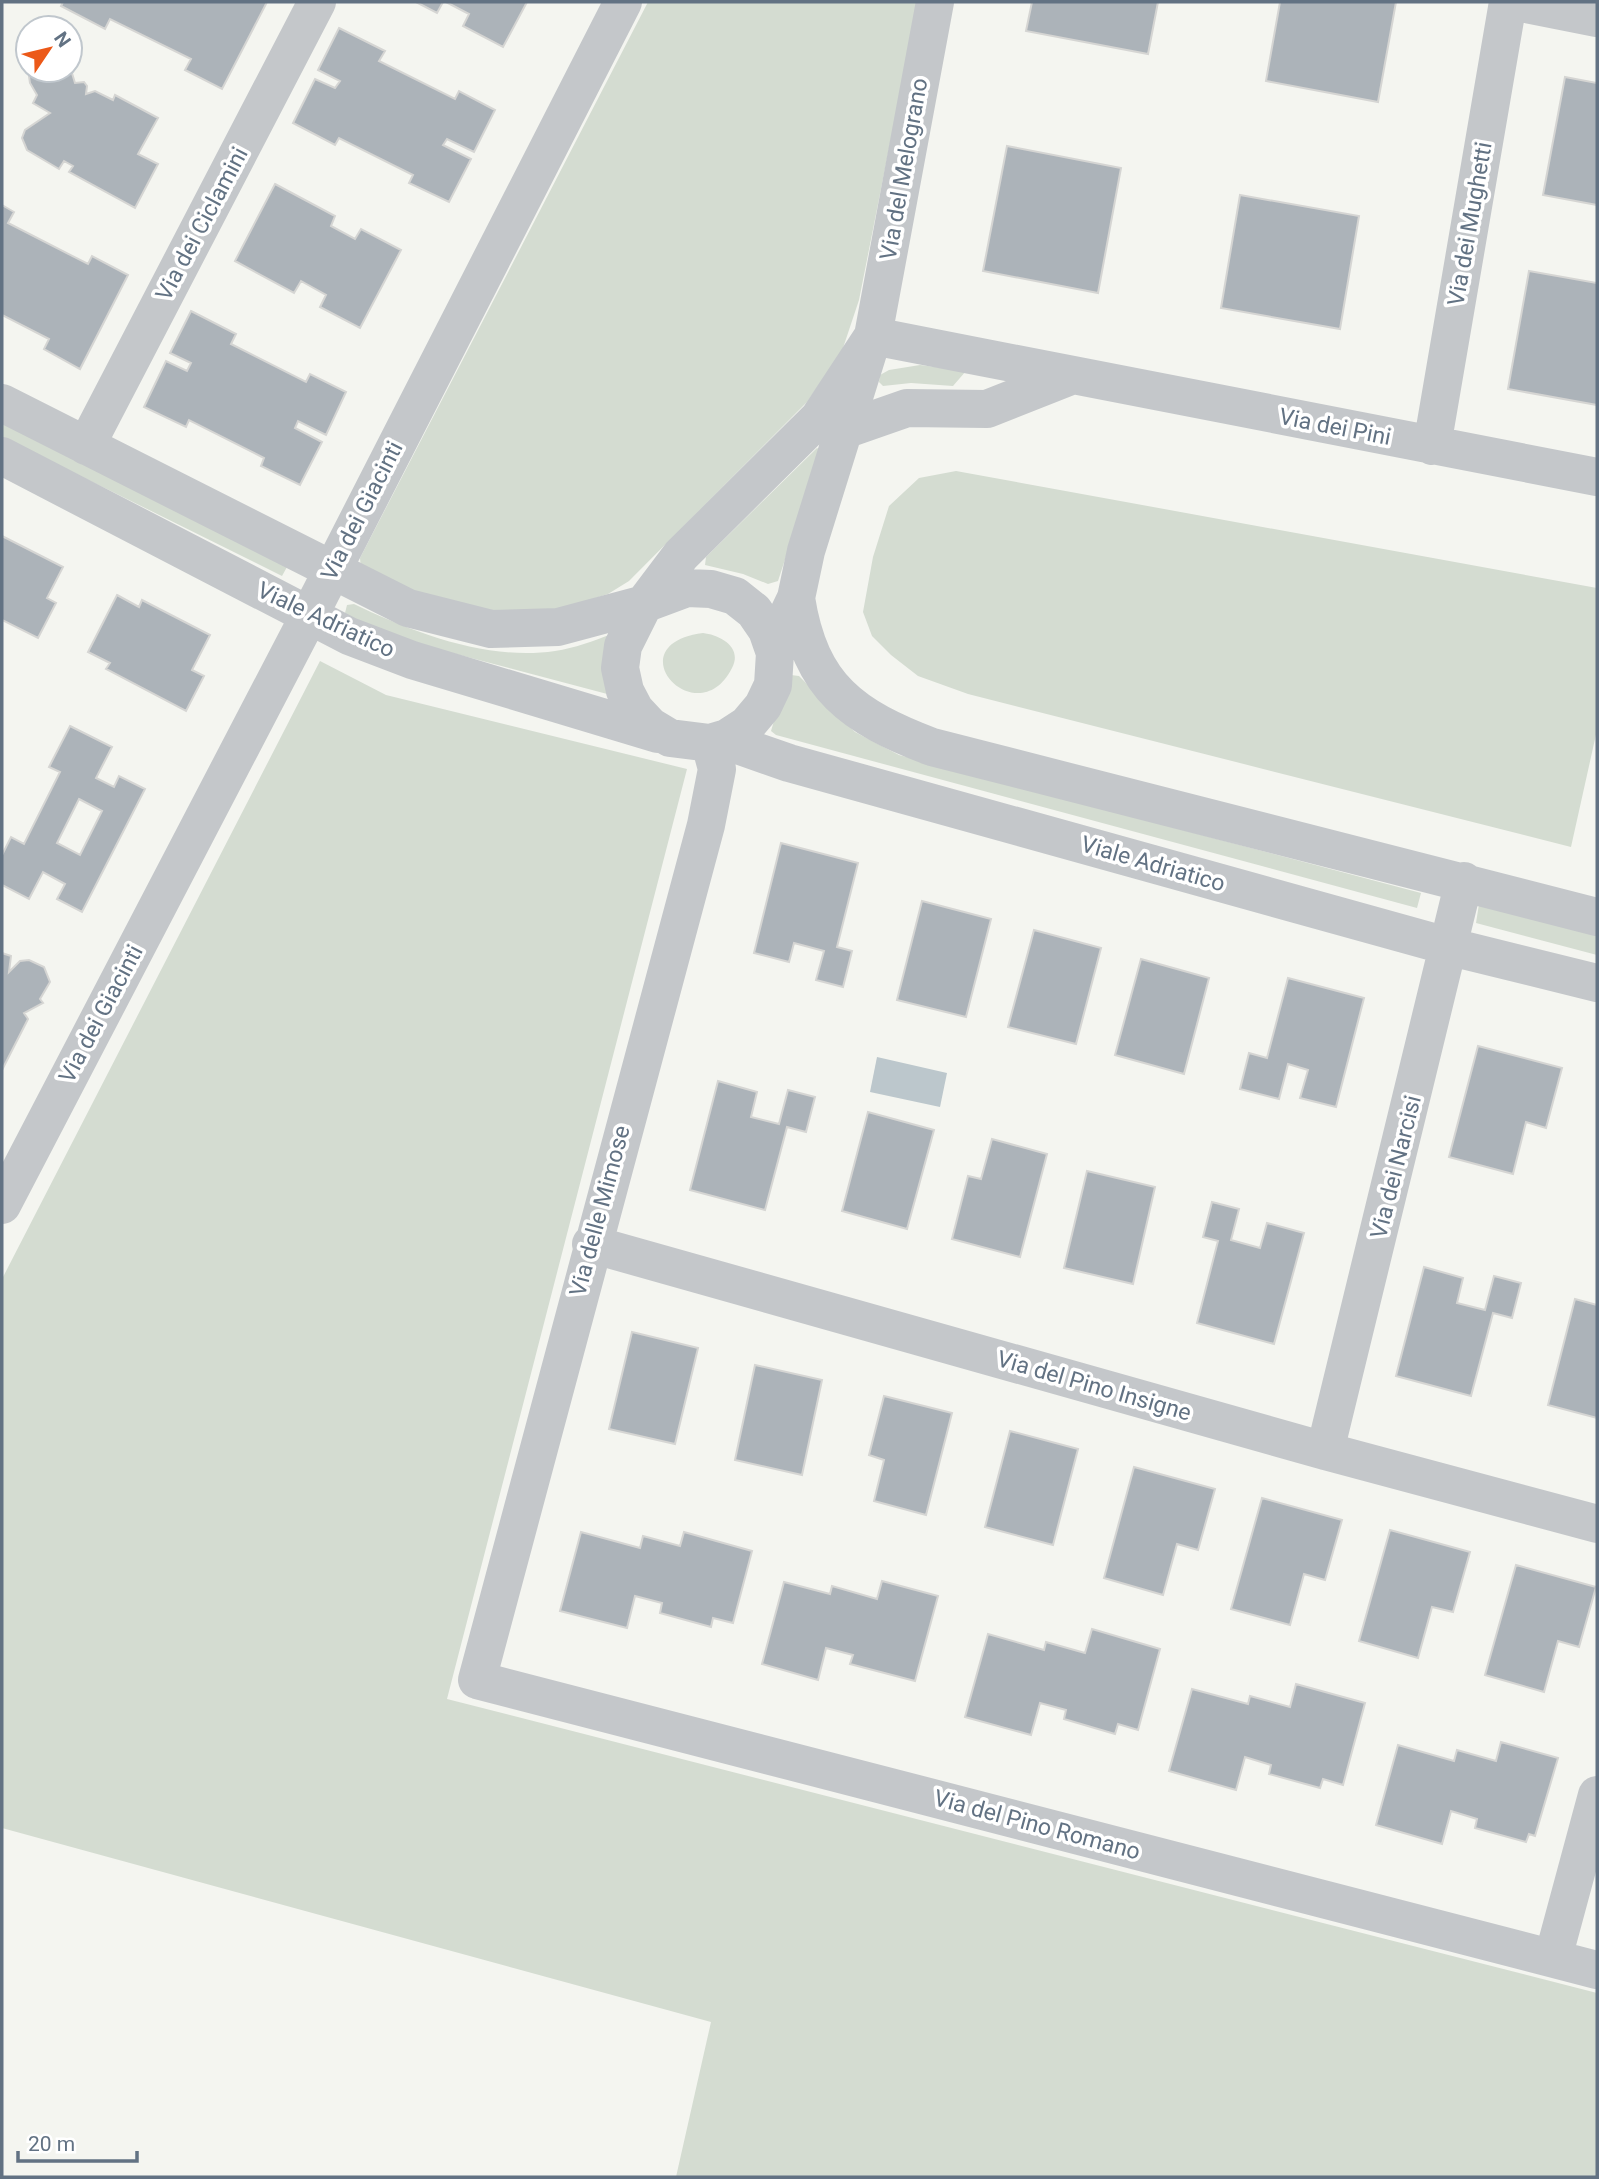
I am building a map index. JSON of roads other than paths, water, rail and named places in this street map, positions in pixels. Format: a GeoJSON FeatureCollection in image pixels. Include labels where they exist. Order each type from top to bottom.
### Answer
{"type":"FeatureCollection","features":[{"type":"Feature","properties":{"kind":"street","name":"Via dei Ciclamini"},"geometry":{"type":"LineString","coordinates":[[86,446],[317,2]]}},
{"type":"Feature","properties":{"kind":"street","name":"Via dei Giacinti"},"geometry":{"type":"LineString","coordinates":[[2,1205],[309,616],[623,2]]}},
{"type":"Feature","properties":{"kind":"street","name":"Via del Melograno"},"geometry":{"type":"LineString","coordinates":[[775,653],[796,598],[806,551],[873,336],[935,2]]}},
{"type":"Feature","properties":{"kind":"street","name":"Via dei Mughetti"},"geometry":{"type":"LineString","coordinates":[[1432,446],[1508,2]]}},
{"type":"Feature","properties":{"kind":"street"},"geometry":{"type":"LineString","coordinates":[[1516,2],[1597,18]]}},
{"type":"Feature","properties":{"kind":"street","name":"Via dei Pini"},"geometry":{"type":"LineString","coordinates":[[873,336],[1597,477]]}},
{"type":"Feature","properties":{"kind":"street"},"geometry":{"type":"LineString","coordinates":[[644,604],[687,588],[711,589],[734,596],[754,611],[767,630],[775,653],[773,685],[763,706],[747,725],[727,738],[710,743],[670,738],[650,726],[635,710],[622,680],[622,646],[644,604],[681,555],[819,418],[873,336]]}},
{"type":"Feature","properties":{"kind":"street"},"geometry":{"type":"LineString","coordinates":[[844,430],[907,408],[987,410],[1073,375]]}},
{"type":"Feature","properties":{"kind":"street","name":"Viale Adriatico"},"geometry":{"type":"LineString","coordinates":[[2,403],[408,608],[491,629],[558,627],[644,604]]}},
{"type":"Feature","properties":{"kind":"street","name":"Viale Adriatico"},"geometry":{"type":"LineString","coordinates":[[2,456],[309,616],[412,660],[670,738]]}},
{"type":"Feature","properties":{"kind":"street"},"geometry":{"type":"LineString","coordinates":[[796,598],[807,646],[823,673],[848,705],[891,732],[932,747],[1597,917]]}},
{"type":"Feature","properties":{"kind":"street","name":"Viale Adriatico"},"geometry":{"type":"LineString","coordinates":[[710,743],[729,742],[803,766],[1451,947],[1597,983]]}},
{"type":"Feature","properties":{"kind":"street","name":"Via delle Mimose"},"geometry":{"type":"LineString","coordinates":[[477,1680],[591,1244],[706,825],[717,769],[710,743]]}},
{"type":"Feature","properties":{"kind":"street","name":"Via dei Narcisi"},"geometry":{"type":"LineString","coordinates":[[1325,1451],[1451,947],[1464,881]]}},
{"type":"Feature","properties":{"kind":"street","name":"Via del Pino Insigne"},"geometry":{"type":"LineString","coordinates":[[591,1244],[1325,1451],[1597,1524]]}},
{"type":"Feature","properties":{"kind":"street","name":"Via del Pino Romano"},"geometry":{"type":"LineString","coordinates":[[477,1680],[1597,1970]]}},
{"type":"Feature","properties":{"kind":"street"},"geometry":{"type":"LineString","coordinates":[[1553,1958],[1597,1795]]}}]}
